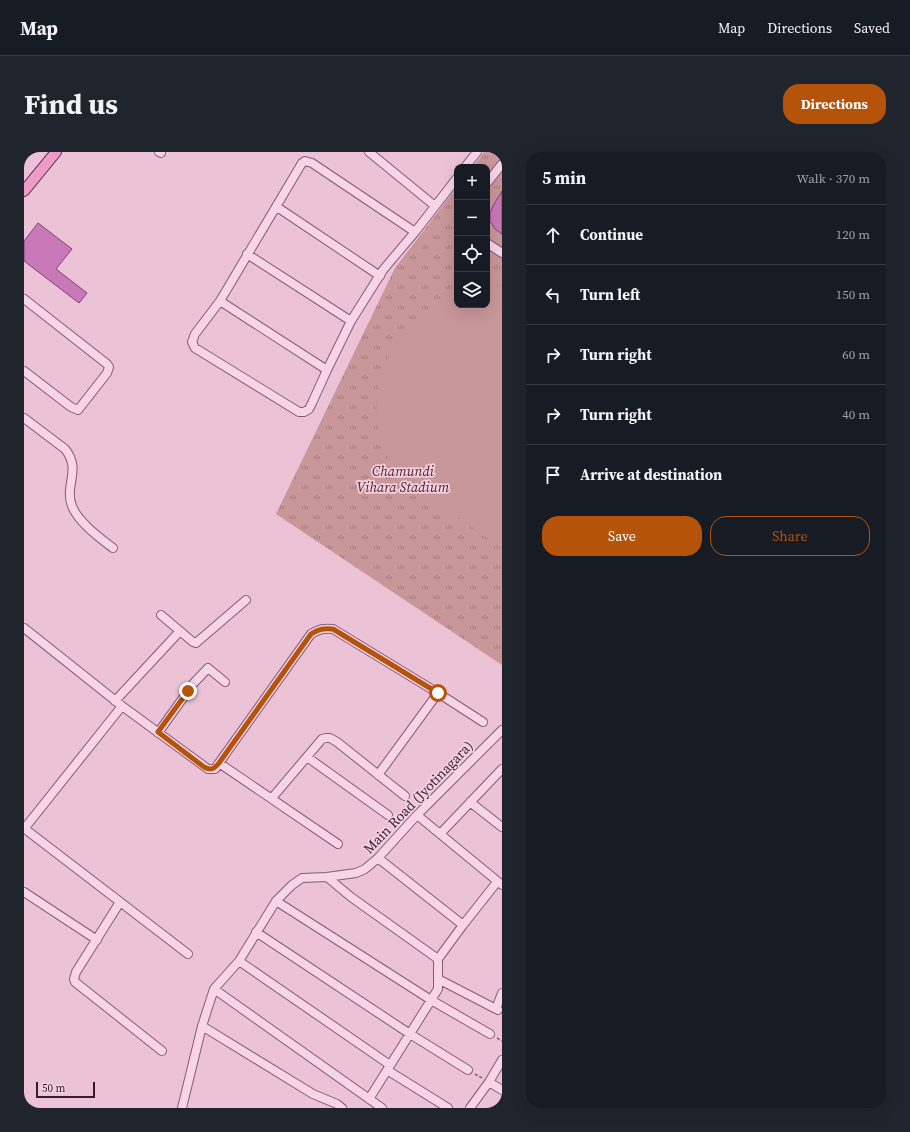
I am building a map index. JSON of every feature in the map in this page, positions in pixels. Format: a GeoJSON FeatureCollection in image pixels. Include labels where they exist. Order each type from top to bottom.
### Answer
{"type":"FeatureCollection","features":[{"type":"Feature","properties":{"kind":"main road"},"geometry":{"type":"LineString","coordinates":[[24,191],[56,152]]}},
{"type":"Feature","properties":{"kind":"street"},"geometry":{"type":"LineString","coordinates":[[369,152],[435,206]]}},
{"type":"Feature","properties":{"kind":"street"},"geometry":{"type":"LineString","coordinates":[[467,164],[477,152]]}},
{"type":"Feature","properties":{"kind":"street"},"geometry":{"type":"LineString","coordinates":[[415,232],[308,161],[302,163],[220,301],[195,334],[192,342],[195,348],[299,412],[304,412],[312,403],[351,321],[383,270],[415,232],[454,182]]}},
{"type":"Feature","properties":{"kind":"street"},"geometry":{"type":"LineString","coordinates":[[490,179],[502,164]]}},
{"type":"Feature","properties":{"kind":"street"},"geometry":{"type":"LineString","coordinates":[[277,207],[380,276]]}},
{"type":"Feature","properties":{"kind":"street"},"geometry":{"type":"LineString","coordinates":[[490,245],[502,252]]}},
{"type":"Feature","properties":{"kind":"street"},"geometry":{"type":"LineString","coordinates":[[247,254],[351,321]]}},
{"type":"Feature","properties":{"kind":"street"},"geometry":{"type":"LineString","coordinates":[[24,299],[109,367],[107,373],[78,410],[71,407],[24,371]]}},
{"type":"Feature","properties":{"kind":"street"},"geometry":{"type":"LineString","coordinates":[[220,301],[327,370]]}},
{"type":"Feature","properties":{"kind":"street"},"geometry":{"type":"LineString","coordinates":[[24,418],[65,449],[70,455],[73,465],[70,495],[76,514],[94,533],[113,548]]}},
{"type":"Feature","properties":{"kind":"street"},"geometry":{"type":"LineString","coordinates":[[161,615],[193,642],[198,642],[246,600]]}},
{"type":"Feature","properties":{"kind":"street"},"geometry":{"type":"LineString","coordinates":[[24,628],[119,703],[208,769],[214,769],[219,763],[311,634],[318,629],[333,629],[483,722]]}},
{"type":"Feature","properties":{"kind":"street"},"geometry":{"type":"LineString","coordinates":[[180,631],[119,703],[24,829],[188,954]]}},
{"type":"Feature","properties":{"kind":"street"},"geometry":{"type":"LineString","coordinates":[[158,732],[190,688],[208,668],[225,682]]}},
{"type":"Feature","properties":{"kind":"street"},"geometry":{"type":"LineString","coordinates":[[378,775],[438,693]]}},
{"type":"Feature","properties":{"kind":"street","name":"Main Road (Jyotinagara)"},"geometry":{"type":"LineString","coordinates":[[182,1108],[202,1026],[214,989],[238,961],[276,901],[292,885],[302,878],[327,877],[361,871],[378,858],[502,730]]}},
{"type":"Feature","properties":{"kind":"street"},"geometry":{"type":"LineString","coordinates":[[272,798],[322,739],[326,738],[330,738],[337,742],[405,796]]}},
{"type":"Feature","properties":{"kind":"street"},"geometry":{"type":"LineString","coordinates":[[307,757],[388,816]]}},
{"type":"Feature","properties":{"kind":"street"},"geometry":{"type":"LineString","coordinates":[[219,763],[338,844]]}},
{"type":"Feature","properties":{"kind":"street"},"geometry":{"type":"LineString","coordinates":[[440,834],[502,769]]}},
{"type":"Feature","properties":{"kind":"street"},"geometry":{"type":"LineString","coordinates":[[470,802],[502,827]]}},
{"type":"Feature","properties":{"kind":"street"},"geometry":{"type":"LineString","coordinates":[[369,1099],[438,989],[438,959],[463,925],[500,883],[418,815]]}},
{"type":"Feature","properties":{"kind":"street"},"geometry":{"type":"LineString","coordinates":[[378,858],[463,925]]}},
{"type":"Feature","properties":{"kind":"street"},"geometry":{"type":"LineString","coordinates":[[327,877],[351,898],[438,959]]}},
{"type":"Feature","properties":{"kind":"street"},"geometry":{"type":"LineString","coordinates":[[24,892],[97,940]]}},
{"type":"Feature","properties":{"kind":"street"},"geometry":{"type":"LineString","coordinates":[[276,901],[431,1000],[490,1034]]}},
{"type":"Feature","properties":{"kind":"street"},"geometry":{"type":"LineString","coordinates":[[120,902],[76,972],[75,982],[162,1051]]}},
{"type":"Feature","properties":{"kind":"street"},"geometry":{"type":"LineString","coordinates":[[256,932],[410,1034],[468,1070]]}},
{"type":"Feature","properties":{"kind":"street"},"geometry":{"type":"LineString","coordinates":[[238,961],[448,1108]]}},
{"type":"Feature","properties":{"kind":"street"},"geometry":{"type":"LineString","coordinates":[[438,980],[497,1009],[502,993]]}},
{"type":"Feature","properties":{"kind":"street"},"geometry":{"type":"LineString","coordinates":[[214,989],[382,1108]]}},
{"type":"Feature","properties":{"kind":"street"},"geometry":{"type":"LineString","coordinates":[[202,1026],[313,1094],[337,1104],[342,1108]]}},
{"type":"Feature","properties":{"kind":"street"},"geometry":{"type":"LineString","coordinates":[[470,1108],[489,1082],[502,1060]]}},
{"type":"Feature","properties":{"kind":"street"},"geometry":{"type":"LineString","coordinates":[[489,1082],[502,1090]]}},
{"type":"Feature","properties":{"kind":"path"},"geometry":{"type":"LineString","coordinates":[[468,1070],[489,1082]]}},
{"type":"Feature","properties":{"kind":"green space","name":"Chamundi Vihara Stadium"},"geometry":{"type":"Polygon","coordinates":[[[484,152],[502,152],[502,665],[276,514],[395,268],[454,191],[454,308],[490,308],[490,164],[475,164],[484,152]]]}},
{"type":"Feature","properties":{"kind":"green space"},"geometry":{"type":"Polygon","coordinates":[[[490,287],[502,287],[502,548],[396,474],[379,439],[376,401],[384,365],[403,332],[432,305],[454,295],[454,308],[490,308],[490,287]]]}},
{"type":"Feature","properties":{"kind":"building"},"geometry":{"type":"Polygon","coordinates":[[[502,191],[502,234],[495,229],[490,221],[490,213],[502,191]]]}},
{"type":"Feature","properties":{"kind":"building"},"geometry":{"type":"Polygon","coordinates":[[[38,223],[72,249],[56,269],[87,293],[79,303],[24,261],[24,241],[38,223]]]}},
{"type":"Feature","properties":{"kind":"route"},"geometry":{"type":"LineString","coordinates":[[188,691],[158,732],[208,769],[214,769],[219,763],[311,634],[318,629],[333,629],[438,693]]}}]}
